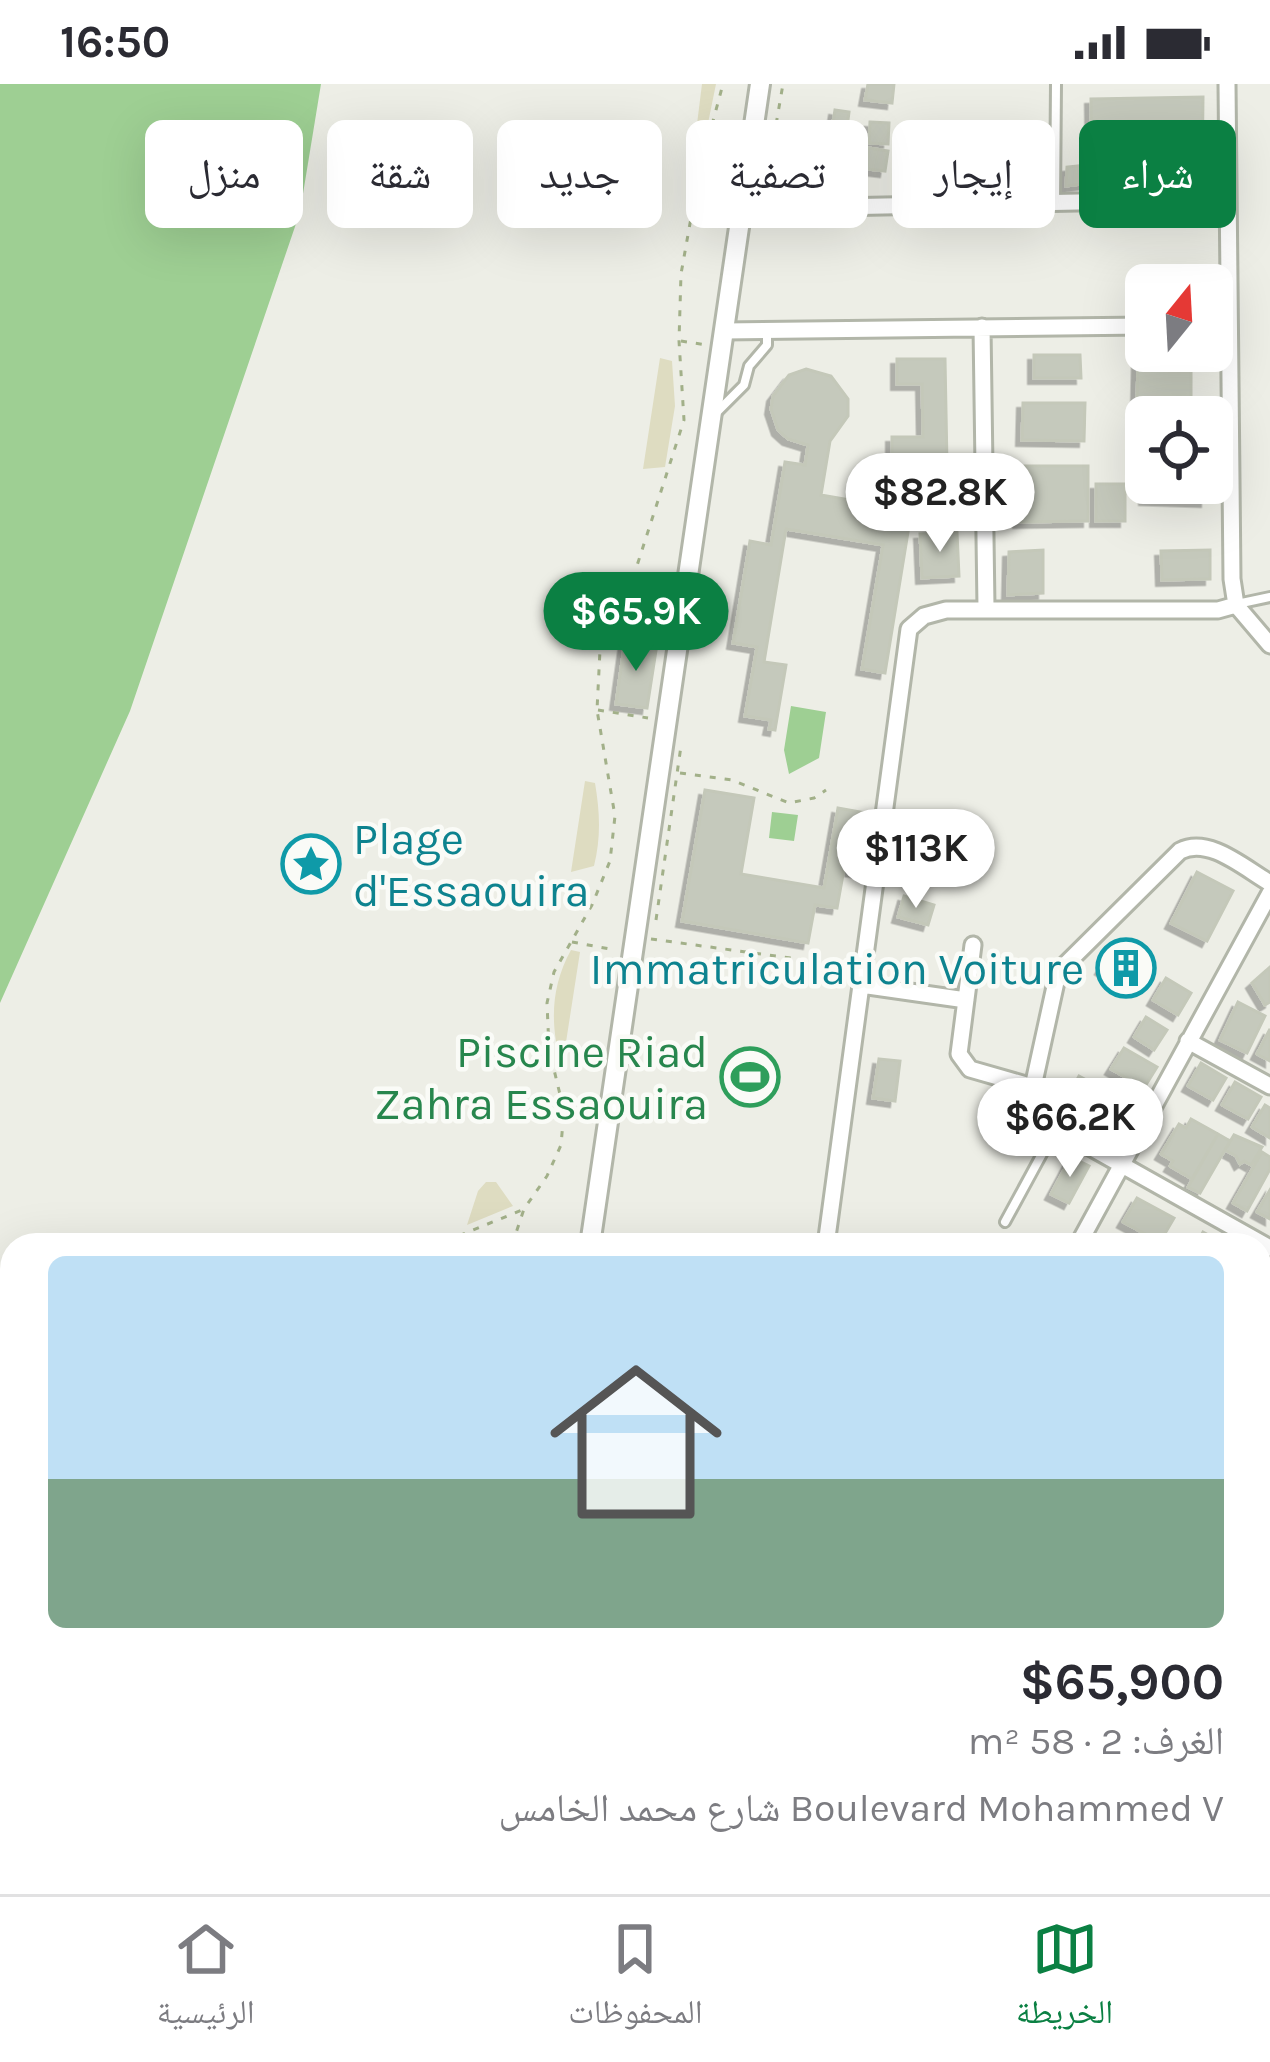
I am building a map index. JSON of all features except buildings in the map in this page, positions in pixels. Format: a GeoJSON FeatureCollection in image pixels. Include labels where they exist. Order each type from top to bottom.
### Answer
{"type":"FeatureCollection","features":[{"type":"Feature","properties":{"kind":"street"},"geometry":{"type":"LineString","coordinates":[[755,120],[760,84]]}},
{"type":"Feature","properties":{"kind":"street"},"geometry":{"type":"LineString","coordinates":[[1226,84],[1226,120]]}},
{"type":"Feature","properties":{"kind":"street"},"geometry":{"type":"LineString","coordinates":[[1055,202],[1079,202]]}},
{"type":"Feature","properties":{"kind":"street"},"geometry":{"type":"LineString","coordinates":[[592,1233],[739,228]]}},
{"type":"Feature","properties":{"kind":"street"},"geometry":{"type":"LineString","coordinates":[[1223,264],[1225,228]]}},
{"type":"Feature","properties":{"kind":"street"},"geometry":{"type":"LineString","coordinates":[[723,340],[767,331],[1125,326]]}},
{"type":"Feature","properties":{"kind":"street"},"geometry":{"type":"LineString","coordinates":[[982,327],[986,607]]}},
{"type":"Feature","properties":{"kind":"street"},"geometry":{"type":"LineString","coordinates":[[1223,372],[1236,605],[1270,645]]}},
{"type":"Feature","properties":{"kind":"street"},"geometry":{"type":"LineString","coordinates":[[828,1233],[909,629],[924,616],[986,607],[1218,610],[1236,605]]}},
{"type":"Feature","properties":{"kind":"street"},"geometry":{"type":"LineString","coordinates":[[1244,1233],[1033,1115],[1029,1105],[1056,982],[1066,965],[1180,850],[1194,844],[1208,847],[1270,883]]}},
{"type":"Feature","properties":{"kind":"street"},"geometry":{"type":"LineString","coordinates":[[1085,1233],[1270,892]]}},
{"type":"Feature","properties":{"kind":"street"},"geometry":{"type":"LineString","coordinates":[[973,944],[959,1054],[970,1069],[1033,1087]]}},
{"type":"Feature","properties":{"kind":"street"},"geometry":{"type":"LineString","coordinates":[[862,977],[966,1000]]}},
{"type":"Feature","properties":{"kind":"street"},"geometry":{"type":"LineString","coordinates":[[1188,1041],[1270,1086]]}},
{"type":"Feature","properties":{"kind":"lane"},"geometry":{"type":"LineString","coordinates":[[1055,202],[1056,84]]}},
{"type":"Feature","properties":{"kind":"lane"},"geometry":{"type":"LineString","coordinates":[[711,418],[744,386],[749,366],[767,345],[767,331]]}},
{"type":"Feature","properties":{"kind":"lane"},"geometry":{"type":"LineString","coordinates":[[1236,605],[1270,597]]}},
{"type":"Feature","properties":{"kind":"lane"},"geometry":{"type":"LineString","coordinates":[[1005,1222],[1056,1128]]}},
{"type":"Feature","properties":{"kind":"path"},"geometry":{"type":"LineString","coordinates":[[713,120],[723,84]]}},
{"type":"Feature","properties":{"kind":"path"},"geometry":{"type":"LineString","coordinates":[[777,120],[783,84]]}},
{"type":"Feature","properties":{"kind":"path"},"geometry":{"type":"LineString","coordinates":[[516,1233],[561,1144],[565,1111],[549,1049],[547,1003],[554,972],[592,905],[610,861],[615,816],[595,689],[604,632],[633,578],[684,420],[679,341],[681,274],[689,228]]}},
{"type":"Feature","properties":{"kind":"path"},"geometry":{"type":"LineString","coordinates":[[679,341],[723,340]]}},
{"type":"Feature","properties":{"kind":"path"},"geometry":{"type":"LineString","coordinates":[[604,632],[666,643],[676,653]]}},
{"type":"Feature","properties":{"kind":"path"},"geometry":{"type":"LineString","coordinates":[[596,710],[667,721]]}},
{"type":"Feature","properties":{"kind":"path"},"geometry":{"type":"LineString","coordinates":[[678,773],[732,780],[789,803],[826,790]]}},
{"type":"Feature","properties":{"kind":"path"},"geometry":{"type":"LineString","coordinates":[[570,942],[632,945],[862,977]]}},
{"type":"Feature","properties":{"kind":"path"},"geometry":{"type":"LineString","coordinates":[[467,1233],[524,1210]]}},
{"type":"Feature","properties":{"kind":"shaded area"},"geometry":{"type":"Polygon","coordinates":[[[0,84],[321,84],[303,194],[303,120],[145,120],[145,228],[295,228],[130,711],[0,1003],[0,84]]]}},
{"type":"Feature","properties":{"kind":"shaded area"},"geometry":{"type":"Polygon","coordinates":[[[702,84],[716,84],[709,120],[698,120],[702,84]]]}},
{"type":"Feature","properties":{"kind":"shaded area"},"geometry":{"type":"Polygon","coordinates":[[[660,358],[672,361],[675,406],[665,467],[643,469],[660,358]]]}},
{"type":"Feature","properties":{"kind":"shaded area"},"geometry":{"type":"Polygon","coordinates":[[[635,595],[659,601],[657,639],[620,633],[635,595]]]}},
{"type":"Feature","properties":{"kind":"shaded area"},"geometry":{"type":"Polygon","coordinates":[[[791,706],[826,712],[819,758],[789,774],[784,750],[791,706]]]}},
{"type":"Feature","properties":{"kind":"shaded area"},"geometry":{"type":"Polygon","coordinates":[[[585,781],[595,783],[597,794],[596,855],[594,866],[571,872],[585,781]]]}},
{"type":"Feature","properties":{"kind":"shaded area"},"geometry":{"type":"Polygon","coordinates":[[[772,812],[798,815],[794,841],[769,838],[772,812]]]}},
{"type":"Feature","properties":{"kind":"shaded area"},"geometry":{"type":"Polygon","coordinates":[[[571,950],[580,952],[562,1068],[554,1008],[571,950]]]}},
{"type":"Feature","properties":{"kind":"shaded area","name":"Piscine Riad Zahra Essaouira"},"geometry":{"type":"Polygon","coordinates":[[[747,1058],[758,1058],[759,1078],[752,1098],[744,1097],[742,1075],[747,1058]]]}},
{"type":"Feature","properties":{"kind":"shaded area"},"geometry":{"type":"Polygon","coordinates":[[[486,1182],[496,1182],[513,1206],[467,1225],[478,1191],[486,1182]]]}},
{"type":"Feature","properties":{"kind":"place","name":"Plage d'Essaouira"},"geometry":{"type":"Point","coordinates":[311,864]}},
{"type":"Feature","properties":{"kind":"place","name":"Immatriculation Voiture"},"geometry":{"type":"Point","coordinates":[1126,968]}},
{"type":"Feature","properties":{"kind":"place","name":"Piscine Riad Zahra Essaouira"},"geometry":{"type":"Point","coordinates":[750,1077]}}]}
